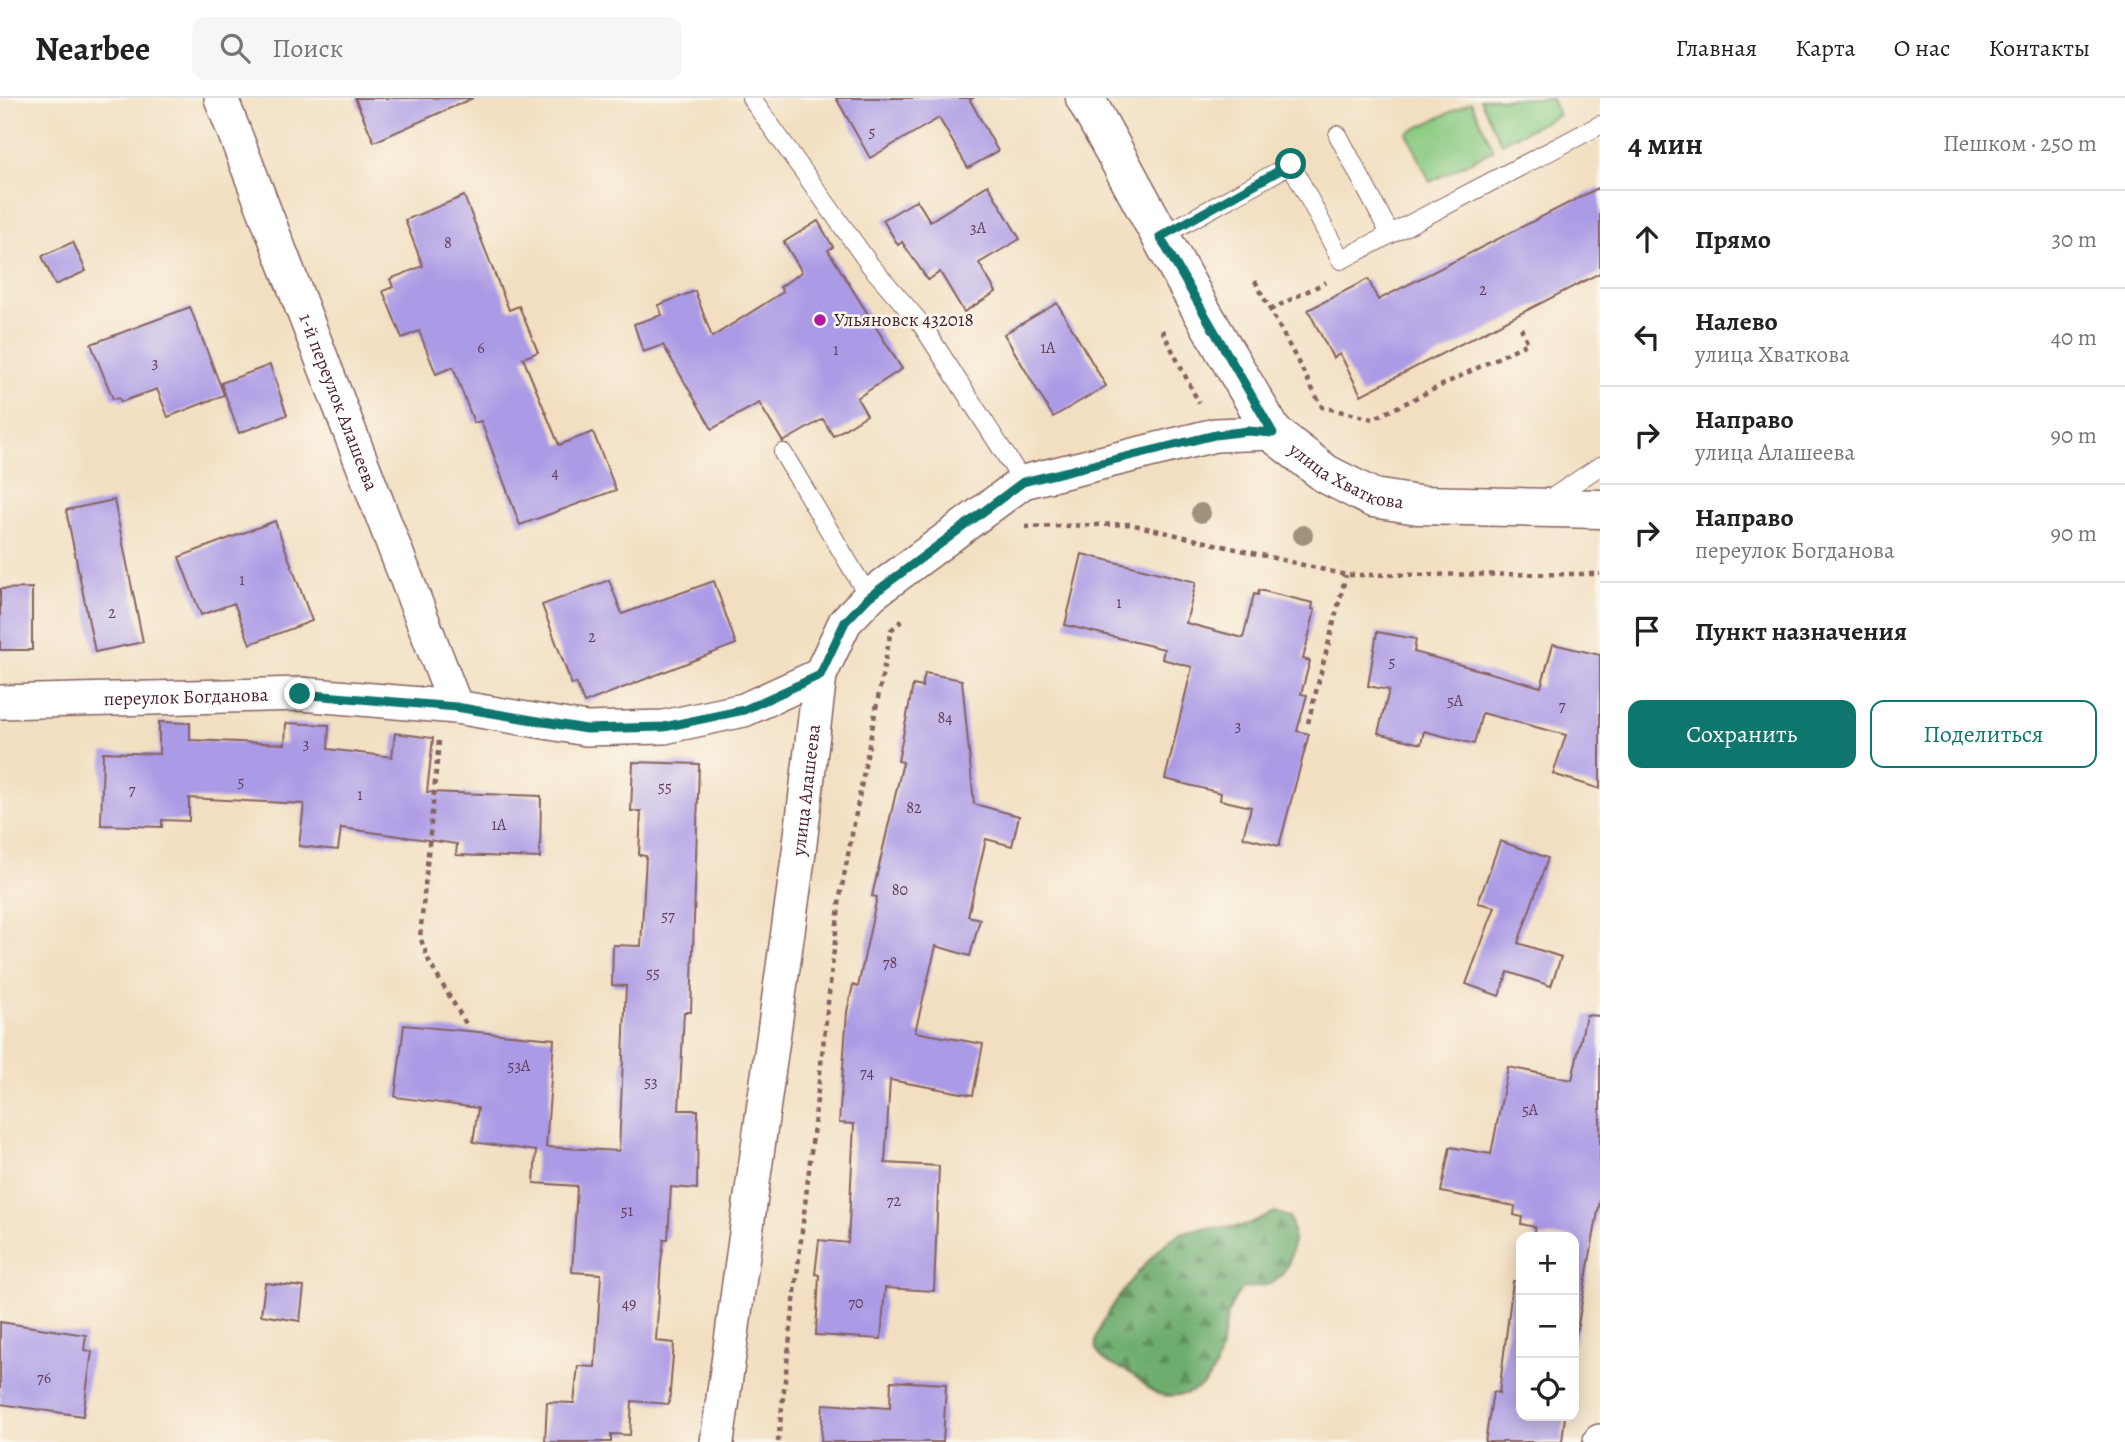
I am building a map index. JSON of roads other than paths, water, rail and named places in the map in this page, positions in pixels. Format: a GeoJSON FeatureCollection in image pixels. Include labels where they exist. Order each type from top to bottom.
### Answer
{"type":"FeatureCollection","features":[{"type":"Feature","properties":{"kind":"main road","name":"улица Хваткова"},"geometry":{"type":"LineString","coordinates":[[1085,98],[1160,237],[1273,433],[1326,474],[1373,498],[1418,505],[1600,509]]}},
{"type":"Feature","properties":{"kind":"street","name":"1-й переулок Алашеева"},"geometry":{"type":"LineString","coordinates":[[221,98],[450,706]]}},
{"type":"Feature","properties":{"kind":"street","name":"улица Алашеева"},"geometry":{"type":"LineString","coordinates":[[717,1442],[799,852],[820,675],[845,622],[869,597],[1023,482],[1215,435],[1248,431],[1273,433]]}},
{"type":"Feature","properties":{"kind":"street","name":"переулок Богданова"},"geometry":{"type":"LineString","coordinates":[[0,702],[300,694],[450,706],[586,729],[664,727],[744,710],[820,675]]}},
{"type":"Feature","properties":{"kind":"lane"},"geometry":{"type":"LineString","coordinates":[[751,98],[870,265],[922,325],[1023,482]]}},
{"type":"Feature","properties":{"kind":"lane"},"geometry":{"type":"LineString","coordinates":[[1160,237],[1291,164],[1341,260],[1600,125]]}},
{"type":"Feature","properties":{"kind":"lane"},"geometry":{"type":"LineString","coordinates":[[1338,135],[1390,234]]}},
{"type":"Feature","properties":{"kind":"lane"},"geometry":{"type":"LineString","coordinates":[[783,453],[869,597]]}},
{"type":"Feature","properties":{"kind":"lane"},"geometry":{"type":"LineString","coordinates":[[1536,508],[1600,466]]}},
{"type":"Feature","properties":{"kind":"place","name":"Ульяновск 432018"},"geometry":{"type":"Point","coordinates":[820,320]}}]}
